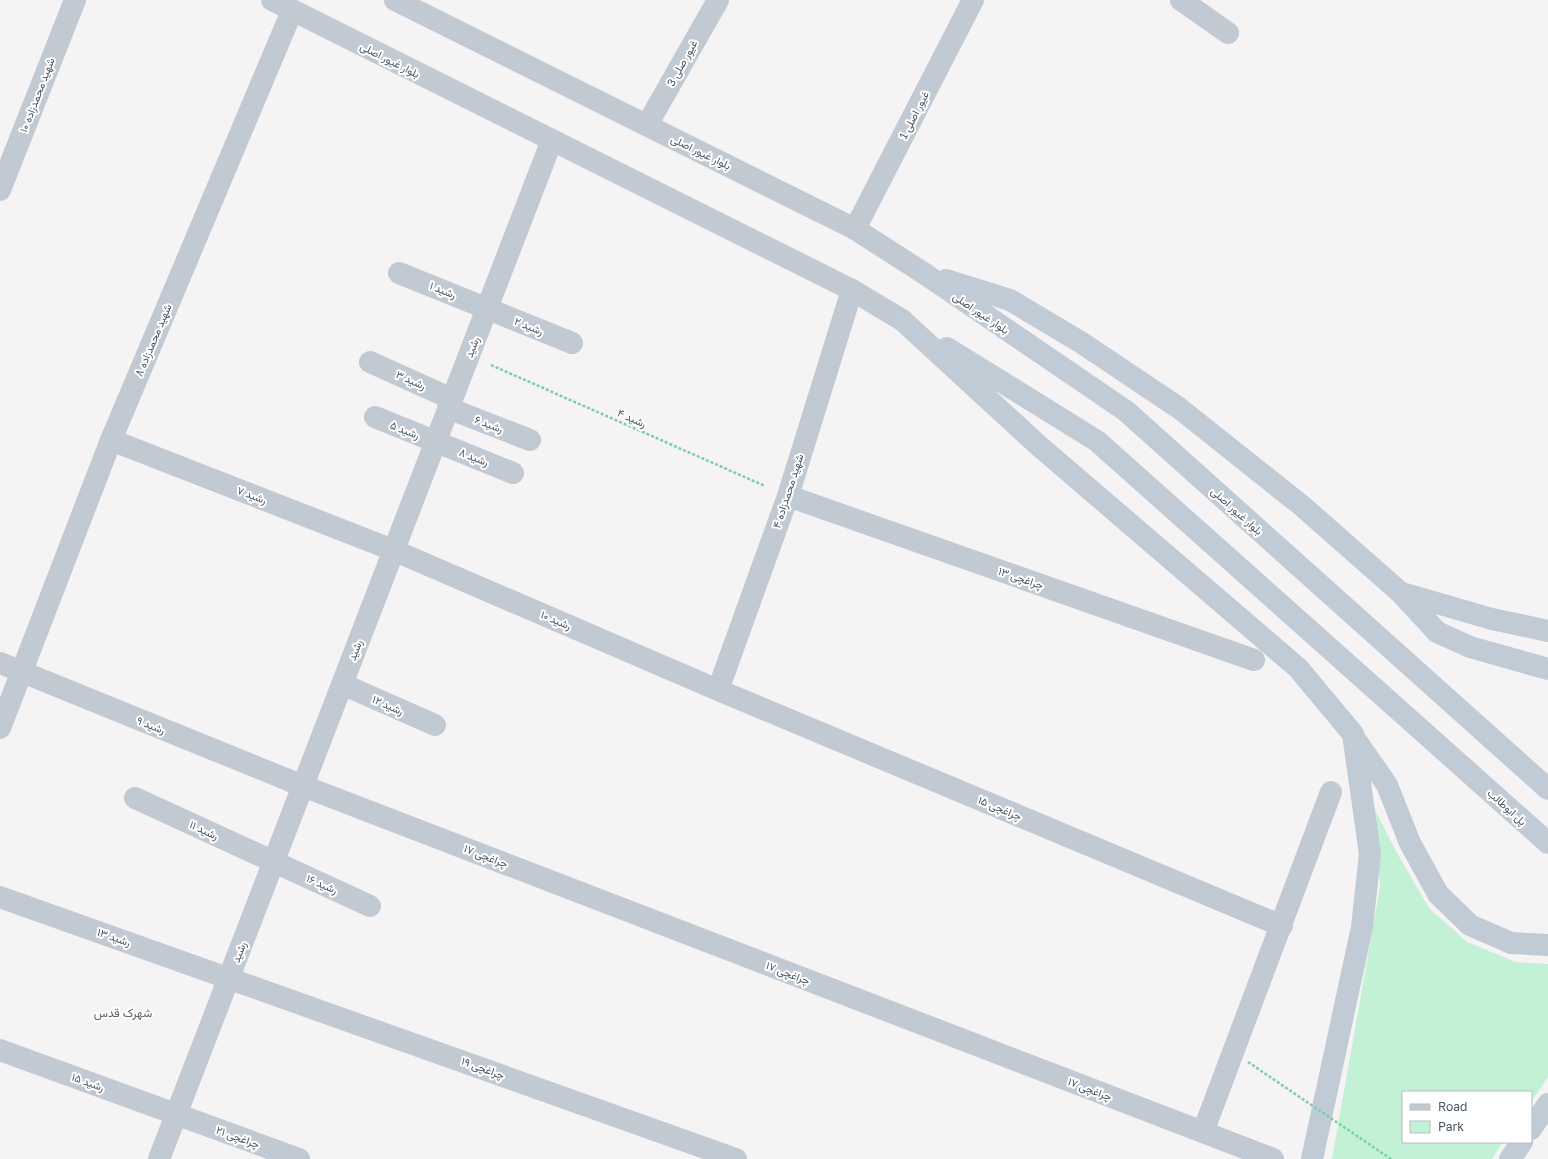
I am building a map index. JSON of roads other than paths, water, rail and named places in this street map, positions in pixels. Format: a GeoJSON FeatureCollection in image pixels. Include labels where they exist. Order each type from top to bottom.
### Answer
{"type":"FeatureCollection","features":[{"type":"Feature","properties":{"kind":"main road"},"geometry":{"type":"LineString","coordinates":[[924,274],[1010,300],[1082,343],[1179,408],[1301,505],[1401,593],[1438,632],[1470,647],[1548,669]]}},
{"type":"Feature","properties":{"kind":"main road","name":"بلوار غیور اصلی"},"geometry":{"type":"LineString","coordinates":[[924,274],[1126,411],[1490,739],[1548,789]]}},
{"type":"Feature","properties":{"kind":"main road"},"geometry":{"type":"LineString","coordinates":[[902,320],[1038,445],[1298,668],[1353,734],[1387,785],[1410,843],[1438,894],[1470,925],[1511,943],[1548,945]]}},
{"type":"Feature","properties":{"kind":"main road","name":"بلوار غیور اصلی"},"geometry":{"type":"LineString","coordinates":[[902,320],[1097,441]]}},
{"type":"Feature","properties":{"kind":"main road","name":"پل ابوطالب"},"geometry":{"type":"LineString","coordinates":[[1097,441],[1548,843]]}},
{"type":"Feature","properties":{"kind":"main road"},"geometry":{"type":"LineString","coordinates":[[1401,593],[1492,619],[1548,631]]}},
{"type":"Feature","properties":{"kind":"main road"},"geometry":{"type":"LineString","coordinates":[[1312,1159],[1362,927],[1370,854],[1353,734]]}},
{"type":"Feature","properties":{"kind":"main road"},"geometry":{"type":"LineString","coordinates":[[1532,1128],[1548,1104]]}},
{"type":"Feature","properties":{"kind":"main road"},"geometry":{"type":"LineString","coordinates":[[1510,1159],[1521,1143]]}},
{"type":"Feature","properties":{"kind":"street","name":"شهید محمدزاده ۱۰"},"geometry":{"type":"LineString","coordinates":[[0,190],[75,0]]}},
{"type":"Feature","properties":{"kind":"street","name":"بلوار غیور اصلی"},"geometry":{"type":"LineString","coordinates":[[272,0],[852,290],[902,320]]}},
{"type":"Feature","properties":{"kind":"street","name":"بلوار غیور اصلی"},"geometry":{"type":"LineString","coordinates":[[395,0],[855,229],[924,274]]}},
{"type":"Feature","properties":{"kind":"street","name":"غیور صلی 3"},"geometry":{"type":"LineString","coordinates":[[647,126],[718,0]]}},
{"type":"Feature","properties":{"kind":"street","name":"غیور اصلی 1"},"geometry":{"type":"LineString","coordinates":[[855,229],[973,0]]}},
{"type":"Feature","properties":{"kind":"street"},"geometry":{"type":"LineString","coordinates":[[1181,0],[1228,33]]}},
{"type":"Feature","properties":{"kind":"street","name":"شهید محمدزاده ۸"},"geometry":{"type":"LineString","coordinates":[[0,728],[111,440],[292,10]]}},
{"type":"Feature","properties":{"kind":"street","name":"رشید"},"geometry":{"type":"LineString","coordinates":[[159,1159],[552,140]]}},
{"type":"Feature","properties":{"kind":"street","name":"رشید ۱"},"geometry":{"type":"LineString","coordinates":[[399,273],[487,308]]}},
{"type":"Feature","properties":{"kind":"street","name":"شهید محمدزاده ۴"},"geometry":{"type":"LineString","coordinates":[[718,690],[788,496],[852,290]]}},
{"type":"Feature","properties":{"kind":"street","name":"رشید ۲"},"geometry":{"type":"LineString","coordinates":[[487,308],[572,343]]}},
{"type":"Feature","properties":{"kind":"street","name":"رشید ۳"},"geometry":{"type":"LineString","coordinates":[[370,362],[450,403]]}},
{"type":"Feature","properties":{"kind":"street","name":"رشید ۶"},"geometry":{"type":"LineString","coordinates":[[450,403],[530,440]]}},
{"type":"Feature","properties":{"kind":"street","name":"رشید ۵"},"geometry":{"type":"LineString","coordinates":[[375,417],[435,442]]}},
{"type":"Feature","properties":{"kind":"street","name":"رشید ۷"},"geometry":{"type":"LineString","coordinates":[[111,440],[393,550]]}},
{"type":"Feature","properties":{"kind":"street","name":"رشید ۸"},"geometry":{"type":"LineString","coordinates":[[435,442],[513,473]]}},
{"type":"Feature","properties":{"kind":"street","name":"چراغچی ۱۳"},"geometry":{"type":"LineString","coordinates":[[788,496],[1254,660]]}},
{"type":"Feature","properties":{"kind":"street","name":"رشید ۱۰"},"geometry":{"type":"LineString","coordinates":[[393,550],[718,690]]}},
{"type":"Feature","properties":{"kind":"street","name":"رشید ۹"},"geometry":{"type":"LineString","coordinates":[[0,663],[303,786]]}},
{"type":"Feature","properties":{"kind":"street","name":"رشید ۱۲"},"geometry":{"type":"LineString","coordinates":[[342,684],[434,725]]}},
{"type":"Feature","properties":{"kind":"street","name":"چراغچی ۱۵"},"geometry":{"type":"LineString","coordinates":[[718,690],[1282,926]]}},
{"type":"Feature","properties":{"kind":"street","name":"چراغچی ۱۷"},"geometry":{"type":"LineString","coordinates":[[303,786],[1273,1159]]}},
{"type":"Feature","properties":{"kind":"street"},"geometry":{"type":"LineString","coordinates":[[1203,1132],[1282,926],[1331,792]]}},
{"type":"Feature","properties":{"kind":"street","name":"رشید ۱۱"},"geometry":{"type":"LineString","coordinates":[[135,798],[273,862]]}},
{"type":"Feature","properties":{"kind":"street","name":"رشید ۱۶"},"geometry":{"type":"LineString","coordinates":[[273,862],[370,906]]}},
{"type":"Feature","properties":{"kind":"street","name":"رشید ۱۳"},"geometry":{"type":"LineString","coordinates":[[0,897],[229,977]]}},
{"type":"Feature","properties":{"kind":"street","name":"چراغچی ۱۹"},"geometry":{"type":"LineString","coordinates":[[229,977],[736,1159]]}},
{"type":"Feature","properties":{"kind":"street","name":"رشید ۱۵"},"geometry":{"type":"LineString","coordinates":[[0,1050],[176,1114]]}},
{"type":"Feature","properties":{"kind":"street","name":"چراغچی ۲۱"},"geometry":{"type":"LineString","coordinates":[[176,1114],[300,1159]]}},
{"type":"Feature","properties":{"kind":"district","name":"شهرک قدس"},"geometry":{"type":"Point","coordinates":[123,1013]}}]}
